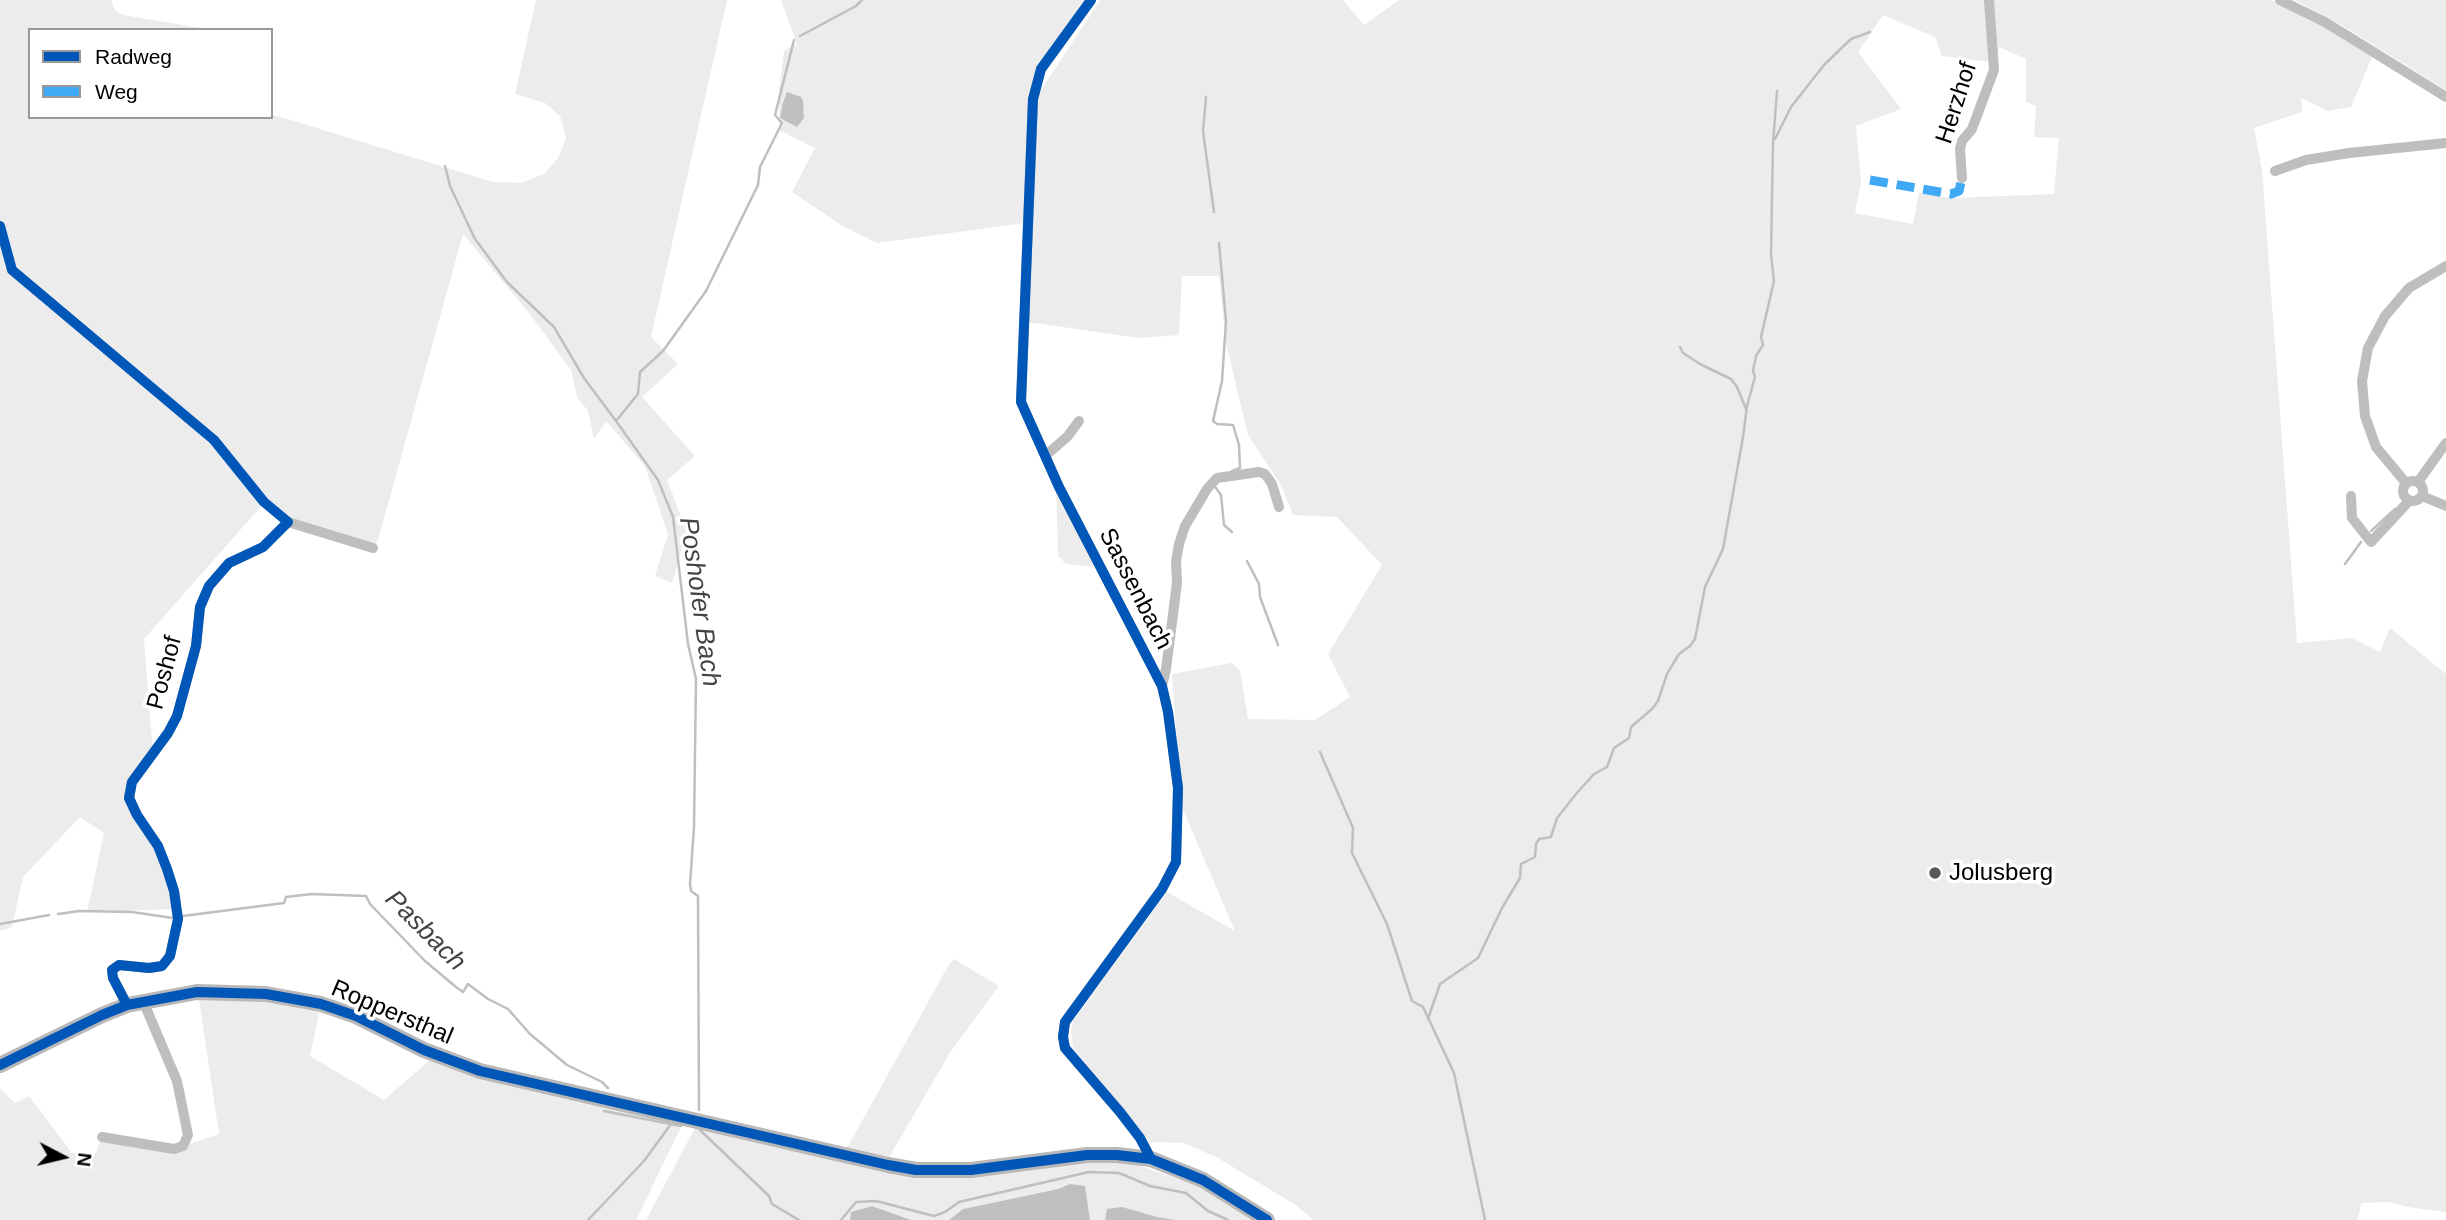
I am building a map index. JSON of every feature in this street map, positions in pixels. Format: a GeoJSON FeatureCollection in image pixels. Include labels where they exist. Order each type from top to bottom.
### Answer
{"type":"FeatureCollection","features":[{"type":"Feature","properties":{"kind":"main road","name":"Roppersthal"},"geometry":{"type":"LineString","coordinates":[[0,1065],[102,1015],[135,1003],[197,992],[240,992],[295,998],[321,1003],[356,1016],[424,1050],[480,1072],[916,1170],[971,1170],[1087,1155],[1151,1159],[1203,1180],[1267,1220]]}},
{"type":"Feature","properties":{"kind":"street","name":"Sassenbach"},"geometry":{"type":"LineString","coordinates":[[1091,0],[1041,69],[1033,99],[1021,402],[1125,618],[1162,686],[1168,712],[1178,788],[1176,862],[1161,889],[1065,1022],[1063,1037],[1065,1048],[1120,1112],[1140,1138],[1151,1159]]}},
{"type":"Feature","properties":{"kind":"street","name":"Herzhof"},"geometry":{"type":"LineString","coordinates":[[1962,178],[1959,149],[1972,129],[1994,70],[1989,0]]}},
{"type":"Feature","properties":{"kind":"street"},"geometry":{"type":"LineString","coordinates":[[2280,0],[2325,22],[2446,97]]}},
{"type":"Feature","properties":{"kind":"street"},"geometry":{"type":"LineString","coordinates":[[2275,170],[2306,160],[2349,153],[2446,143]]}},
{"type":"Feature","properties":{"kind":"street"},"geometry":{"type":"LineString","coordinates":[[2423,496],[2423,487],[2412,483],[2376,447],[2365,416],[2362,381],[2368,348],[2385,316],[2409,288],[2446,266]]}},
{"type":"Feature","properties":{"kind":"street"},"geometry":{"type":"LineString","coordinates":[[1045,456],[1067,437],[1079,421]]}},
{"type":"Feature","properties":{"kind":"street"},"geometry":{"type":"LineString","coordinates":[[2423,496],[2415,502],[2409,501],[2403,493],[2446,443]]}},
{"type":"Feature","properties":{"kind":"street","name":"Sassenbach"},"geometry":{"type":"LineString","coordinates":[[1162,686],[1177,583],[1176,561],[1185,526],[1208,489],[1217,478],[1259,472],[1265,474],[1272,484],[1279,507]]}},
{"type":"Feature","properties":{"kind":"street"},"geometry":{"type":"LineString","coordinates":[[2351,496],[2352,518],[2371,542],[2409,501]]}},
{"type":"Feature","properties":{"kind":"street"},"geometry":{"type":"LineString","coordinates":[[2423,496],[2446,506]]}},
{"type":"Feature","properties":{"kind":"street","name":"Poshof"},"geometry":{"type":"LineString","coordinates":[[135,1003],[113,978],[113,967],[162,966],[170,956],[177,928],[177,909],[158,846],[129,798],[132,782],[169,733],[177,716],[197,646],[200,607],[209,586],[229,563],[263,547],[288,522],[373,548]]}},
{"type":"Feature","properties":{"kind":"street"},"geometry":{"type":"LineString","coordinates":[[102,1137],[174,1149],[183,1146],[188,1135],[177,1081],[135,1003]]}},
{"type":"Feature","properties":{"kind":"shaded area"},"geometry":{"type":"Polygon","coordinates":[[[0,0],[111,0],[115,10],[123,15],[202,28],[28,28],[28,119],[273,119],[273,115],[493,182],[521,183],[544,174],[558,158],[566,138],[560,116],[545,103],[515,94],[536,0],[727,0],[651,337],[678,364],[642,397],[695,456],[667,480],[687,531],[672,583],[655,576],[668,534],[645,466],[606,421],[594,439],[588,411],[577,397],[571,370],[529,313],[463,234],[378,540],[373,548],[288,522],[264,503],[144,639],[153,754],[129,798],[158,846],[177,909],[87,912],[104,833],[80,817],[23,877],[12,927],[0,931],[0,0]]]}},
{"type":"Feature","properties":{"kind":"shaded area"},"geometry":{"type":"Polygon","coordinates":[[[781,0],[1083,0],[1031,89],[1025,223],[877,243],[841,225],[792,192],[815,148],[779,130],[779,89],[784,51],[797,44],[781,0]]]}},
{"type":"Feature","properties":{"kind":"shaded area"},"geometry":{"type":"Polygon","coordinates":[[[1100,0],[1343,0],[1364,25],[1399,0],[2271,0],[2317,22],[2372,57],[2351,107],[2328,111],[2301,98],[2302,112],[2254,128],[2262,170],[2297,643],[2352,638],[2380,652],[2390,628],[2446,674],[2446,1212],[2389,1202],[2361,1203],[2358,1219],[2355,1220],[1314,1220],[1294,1204],[1218,1158],[1184,1143],[1150,1142],[1073,1048],[1071,1032],[1073,1021],[1167,892],[1235,931],[1182,807],[1172,674],[1231,663],[1240,670],[1248,719],[1315,720],[1350,697],[1328,654],[1382,565],[1337,517],[1293,515],[1281,485],[1248,435],[1226,343],[1219,276],[1182,276],[1179,335],[1139,338],[1028,322],[1039,93],[1100,0]],[[1883,15],[1858,52],[1901,109],[1856,126],[1861,182],[1855,213],[1913,224],[1919,193],[1951,198],[2054,194],[2059,138],[2034,137],[2036,106],[2026,102],[2026,59],[1999,47],[1996,63],[1942,56],[1935,37],[1883,15]]]}},
{"type":"Feature","properties":{"kind":"shaded area"},"geometry":{"type":"Polygon","coordinates":[[[2295,0],[2446,0],[2446,90],[2338,23],[2295,0]]]}},
{"type":"Feature","properties":{"kind":"shaded area"},"geometry":{"type":"Polygon","coordinates":[[[787,92],[801,97],[803,101],[804,118],[797,127],[780,118],[787,92]]]}},
{"type":"Feature","properties":{"kind":"shaded area"},"geometry":{"type":"Polygon","coordinates":[[[1056,488],[1094,567],[1066,564],[1058,556],[1056,488]]]}},
{"type":"Feature","properties":{"kind":"shaded area"},"geometry":{"type":"Polygon","coordinates":[[[954,959],[999,986],[951,1051],[888,1159],[847,1148],[948,966],[954,959]]]}},
{"type":"Feature","properties":{"kind":"shaded area"},"geometry":{"type":"Polygon","coordinates":[[[237,997],[320,1009],[310,1056],[384,1100],[431,1059],[478,1078],[683,1123],[636,1220],[0,1220],[0,1088],[15,1103],[29,1096],[72,1153],[95,1154],[102,1137],[174,1149],[219,1134],[199,1000],[237,997]]]}},
{"type":"Feature","properties":{"kind":"shaded area"},"geometry":{"type":"Polygon","coordinates":[[[696,1126],[888,1171],[1114,1161],[1138,1165],[1200,1187],[1259,1220],[1176,1220],[1107,1209],[1105,1220],[1090,1220],[1088,1206],[1070,1184],[1058,1189],[963,1209],[949,1220],[932,1220],[932,1217],[931,1220],[911,1220],[872,1206],[851,1212],[850,1220],[646,1220],[696,1126]]]}},
{"type":"Feature","properties":{"kind":"shaded area"},"geometry":{"type":"Polygon","coordinates":[[[1070,1184],[1085,1186],[1090,1220],[949,1220],[963,1209],[1058,1189],[1070,1184]]]}},
{"type":"Feature","properties":{"kind":"shaded area"},"geometry":{"type":"Polygon","coordinates":[[[872,1206],[911,1220],[850,1220],[851,1212],[872,1206]]]}},
{"type":"Feature","properties":{"kind":"shaded area"},"geometry":{"type":"Polygon","coordinates":[[[1122,1207],[1176,1220],[1105,1220],[1107,1209],[1122,1207]]]}},
{"type":"Feature","properties":{"kind":"waterway","name":"Poshofer Bach"},"geometry":{"type":"LineString","coordinates":[[800,36],[856,6],[862,0]]}},
{"type":"Feature","properties":{"kind":"waterway"},"geometry":{"type":"LineString","coordinates":[[1775,139],[1791,107],[1824,65],[1851,39],[1870,32]]}},
{"type":"Feature","properties":{"kind":"waterway","name":"Poshofer Bach"},"geometry":{"type":"LineString","coordinates":[[699,1110],[698,896],[691,891],[690,884],[694,827],[696,679],[688,644],[673,517],[658,480],[616,421],[638,394],[640,372],[663,351],[706,291],[758,185],[760,167],[782,123],[775,115],[794,40]]}},
{"type":"Feature","properties":{"kind":"waterway"},"geometry":{"type":"LineString","coordinates":[[1428,1019],[1440,984],[1478,958],[1520,878],[1521,864],[1535,857],[1539,839],[1551,837],[1557,818],[1594,774],[1607,767],[1614,748],[1629,738],[1631,727],[1652,709],[1679,654],[1695,639],[1705,587],[1723,549],[1747,406],[1755,377],[1753,371],[1756,356],[1763,345],[1761,337],[1774,281],[1771,255],[1777,91]]}},
{"type":"Feature","properties":{"kind":"waterway"},"geometry":{"type":"LineString","coordinates":[[1206,97],[1203,131],[1214,212]]}},
{"type":"Feature","properties":{"kind":"waterway"},"geometry":{"type":"LineString","coordinates":[[445,166],[450,186],[475,239],[507,282],[554,327],[584,378],[616,421]]}},
{"type":"Feature","properties":{"kind":"waterway","name":"Sassenbach"},"geometry":{"type":"LineString","coordinates":[[1219,243],[1226,321],[1222,381],[1213,421],[1217,424],[1233,425],[1239,445],[1240,468],[1232,471]]}},
{"type":"Feature","properties":{"kind":"waterway"},"geometry":{"type":"LineString","coordinates":[[1680,347],[1683,353],[1700,364],[1731,379],[1746,409]]}},
{"type":"Feature","properties":{"kind":"waterway","name":"Sassenbach"},"geometry":{"type":"LineString","coordinates":[[1216,488],[1221,495],[1224,525],[1232,532]]}},
{"type":"Feature","properties":{"kind":"waterway"},"geometry":{"type":"LineString","coordinates":[[2371,531],[2395,509]]}},
{"type":"Feature","properties":{"kind":"waterway"},"geometry":{"type":"LineString","coordinates":[[2345,564],[2361,542]]}},
{"type":"Feature","properties":{"kind":"waterway","name":"Sassenbach"},"geometry":{"type":"LineString","coordinates":[[1247,561],[1259,584],[1260,597],[1278,645]]}},
{"type":"Feature","properties":{"kind":"waterway","name":"Sassenbach"},"geometry":{"type":"LineString","coordinates":[[1320,752],[1353,828],[1352,853],[1387,924],[1412,1001],[1423,1007],[1454,1073],[1485,1220]]}},
{"type":"Feature","properties":{"kind":"waterway","name":"Pasbach"},"geometry":{"type":"LineString","coordinates":[[183,916],[284,903],[286,897],[312,894],[366,896],[370,904],[425,961],[456,987],[463,992],[468,984],[488,999],[508,1009],[530,1034],[567,1065],[602,1082],[608,1088]]}},
{"type":"Feature","properties":{"kind":"waterway","name":"Pasbach"},"geometry":{"type":"LineString","coordinates":[[58,914],[79,911],[132,912],[173,918]]}},
{"type":"Feature","properties":{"kind":"waterway","name":"Pasbach"},"geometry":{"type":"LineString","coordinates":[[0,924],[49,915]]}},
{"type":"Feature","properties":{"kind":"waterway","name":"Pasbach"},"geometry":{"type":"LineString","coordinates":[[604,1111],[681,1126]]}},
{"type":"Feature","properties":{"kind":"waterway"},"geometry":{"type":"LineString","coordinates":[[588,1220],[644,1161],[671,1124]]}},
{"type":"Feature","properties":{"kind":"waterway","name":"Pasbach"},"geometry":{"type":"LineString","coordinates":[[700,1130],[769,1196],[772,1204],[799,1220]]}},
{"type":"Feature","properties":{"kind":"waterway","name":"Pasbach"},"geometry":{"type":"LineString","coordinates":[[841,1220],[856,1202],[876,1201],[934,1216],[959,1202],[1089,1172],[1119,1173],[1150,1186],[1186,1193],[1208,1211],[1228,1220]]}},
{"type":"Feature","properties":{"kind":"marked path"},"geometry":{"type":"LineString","coordinates":[[1870,180],[1951,194],[1959,191],[1962,178]]}},
{"type":"Feature","properties":{"kind":"cycle path"},"geometry":{"type":"LineString","coordinates":[[1091,0],[1041,69],[1033,99],[1021,402],[1059,487],[1162,686],[1168,712],[1178,788],[1176,862],[1162,889],[1065,1022],[1063,1037],[1065,1048],[1120,1112],[1140,1138],[1151,1159]]}},
{"type":"Feature","properties":{"kind":"cycle path"},"geometry":{"type":"LineString","coordinates":[[0,226],[12,270],[214,440],[264,502],[288,522],[263,547],[229,563],[209,586],[200,607],[196,646],[177,716],[168,733],[132,782],[129,798],[158,846],[174,891],[178,919],[170,956],[162,966],[149,968],[119,965],[112,970],[113,978],[127,1005]]}},
{"type":"Feature","properties":{"kind":"cycle path"},"geometry":{"type":"LineString","coordinates":[[0,1065],[127,1005],[197,992],[266,994],[321,1004],[356,1016],[424,1050],[480,1071],[888,1165],[916,1170],[971,1170],[1087,1155],[1151,1159],[1203,1180],[1267,1220]]}},
{"type":"Feature","properties":{"kind":"place","name":"Jolusberg"},"geometry":{"type":"Point","coordinates":[1935,873]}}]}
